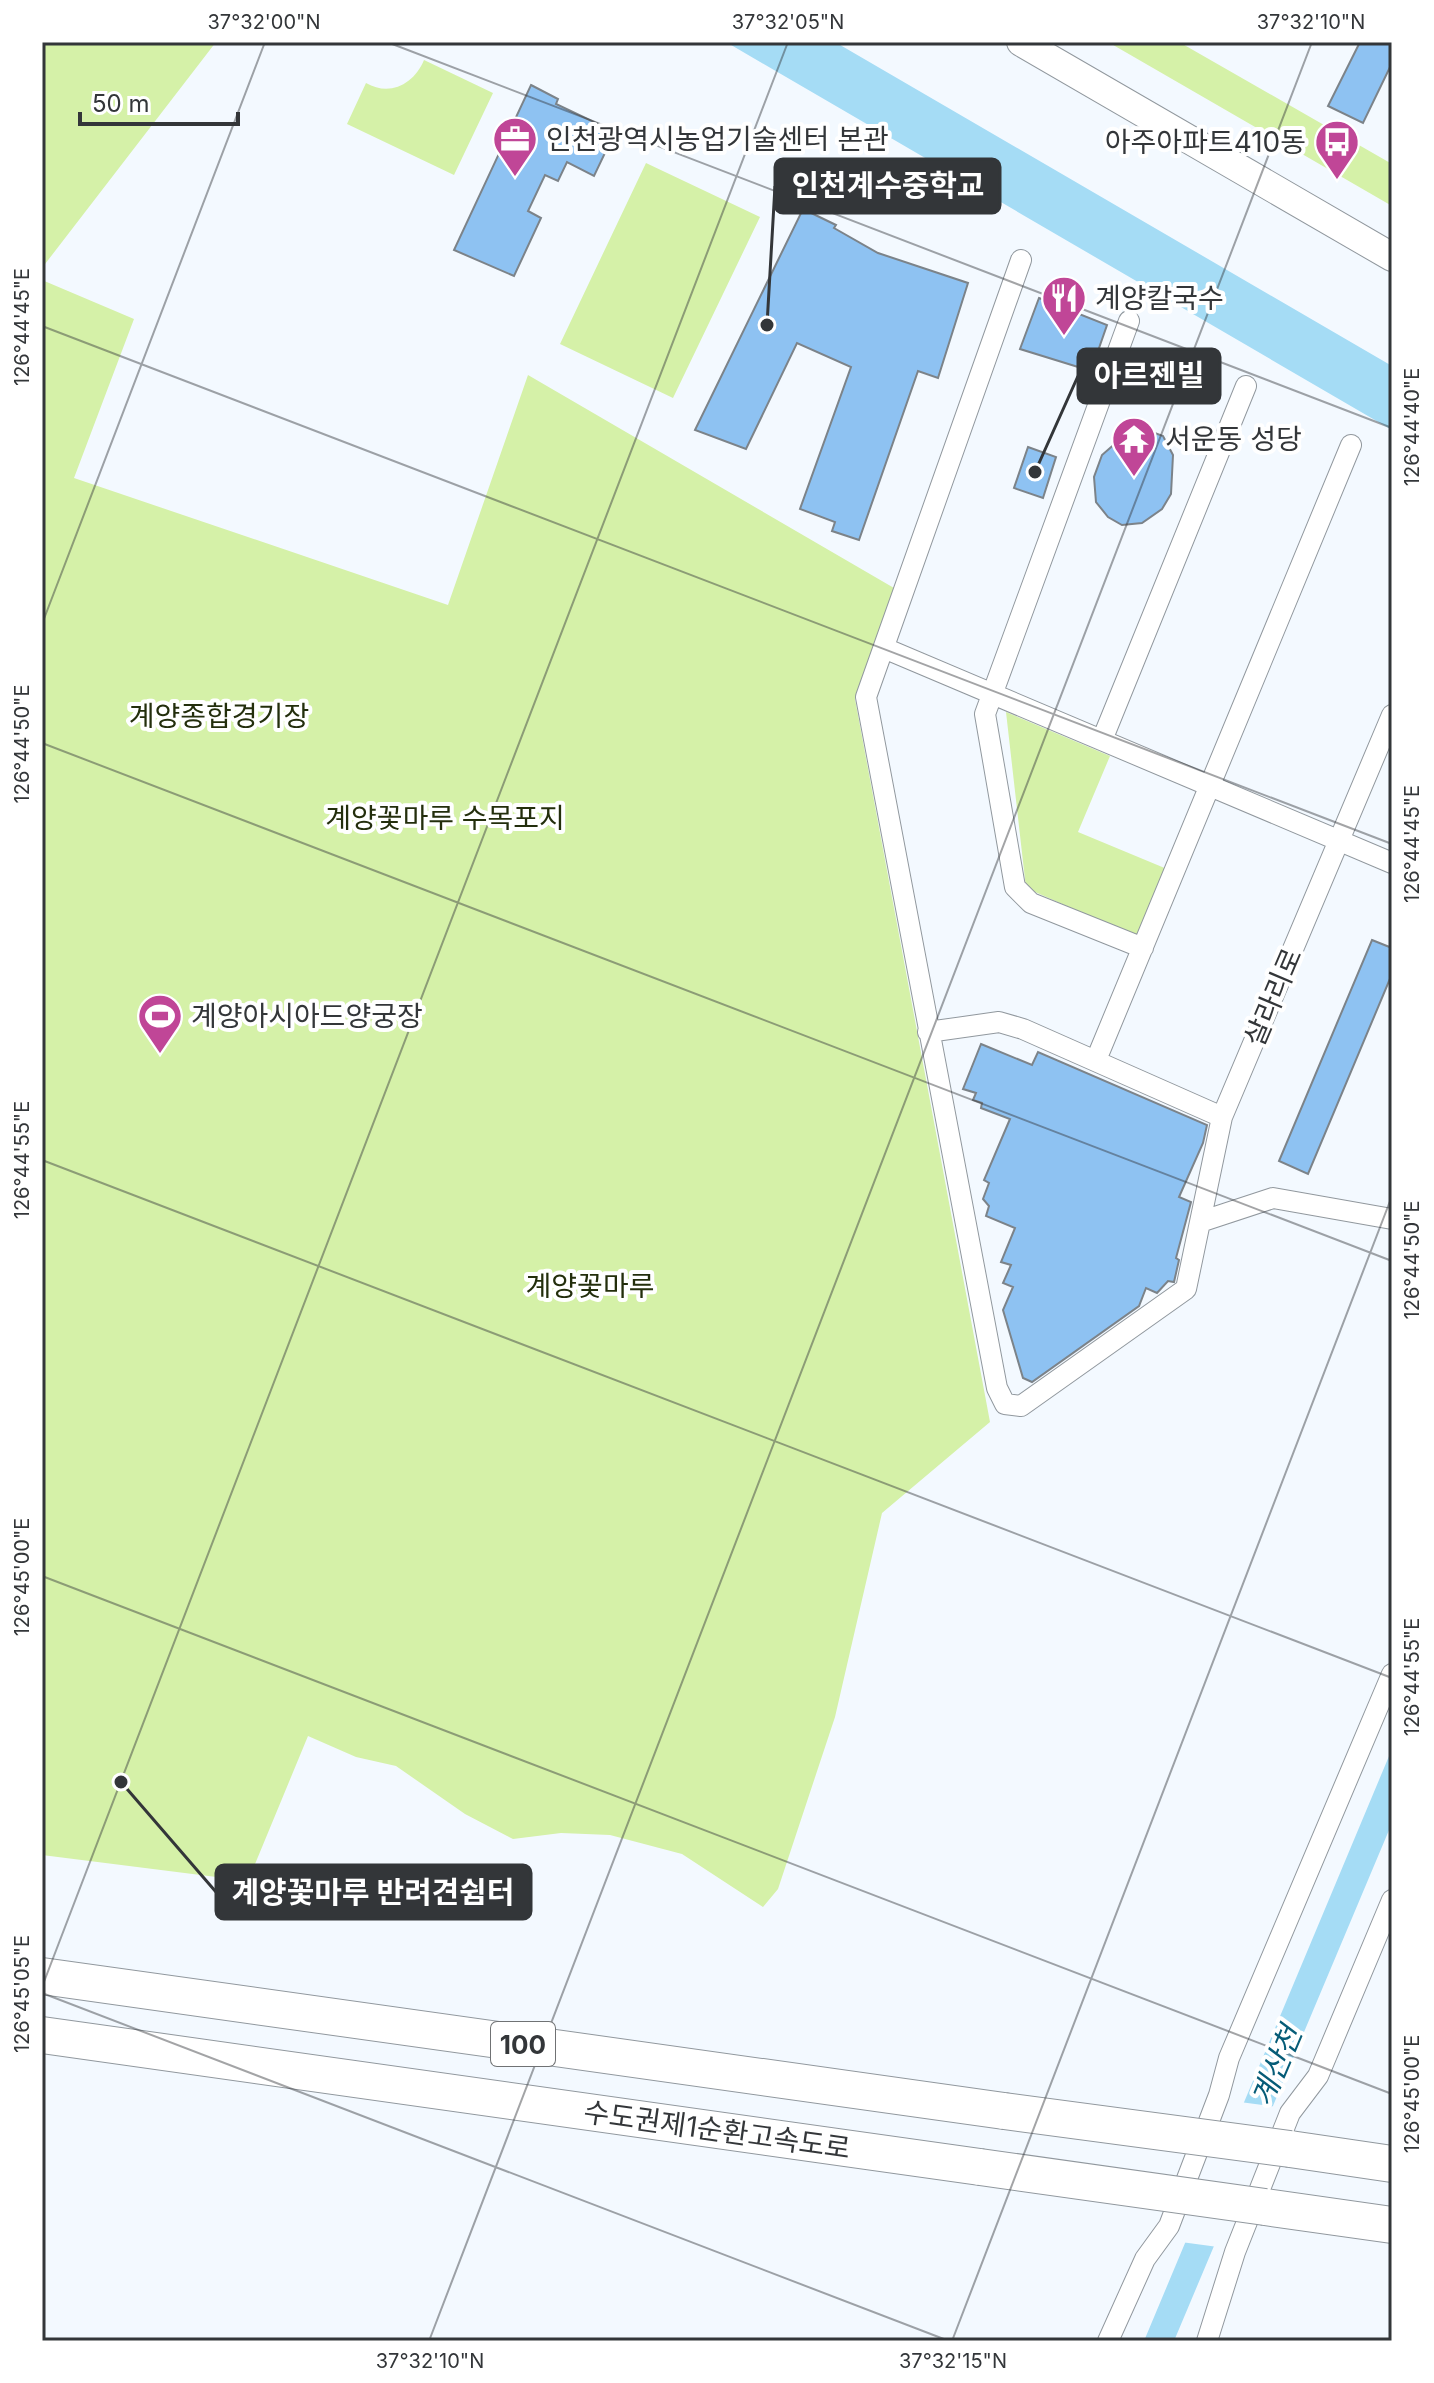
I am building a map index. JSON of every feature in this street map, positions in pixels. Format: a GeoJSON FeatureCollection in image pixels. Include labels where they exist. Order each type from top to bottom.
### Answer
{"type":"FeatureCollection","features":[{"type":"Feature","properties":{"kind":"highway","name":"수도권제1순환고속도로"},"geometry":{"type":"LineString","coordinates":[[42,1976],[1392,2164]]}},
{"type":"Feature","properties":{"kind":"highway","name":"수도권제1순환고속도로"},"geometry":{"type":"LineString","coordinates":[[42,2035],[1392,2225]]}},
{"type":"Feature","properties":{"kind":"main road"},"geometry":{"type":"LineString","coordinates":[[1021,42],[1392,257]]}},
{"type":"Feature","properties":{"kind":"street"},"geometry":{"type":"LineString","coordinates":[[1021,260],[866,697],[928,1032],[999,1022],[1096,1060],[1222,1117]]}},
{"type":"Feature","properties":{"kind":"street"},"geometry":{"type":"LineString","coordinates":[[1129,321],[985,714],[1015,887],[1031,903],[1143,948]]}},
{"type":"Feature","properties":{"kind":"street"},"geometry":{"type":"LineString","coordinates":[[1102,740],[1246,386]]}},
{"type":"Feature","properties":{"kind":"street"},"geometry":{"type":"LineString","coordinates":[[1096,1060],[1351,445]]}},
{"type":"Feature","properties":{"kind":"street"},"geometry":{"type":"LineString","coordinates":[[884,648],[1392,863]]}},
{"type":"Feature","properties":{"kind":"street","name":"살라리로"},"geometry":{"type":"LineString","coordinates":[[928,1032],[997,1388],[1005,1404],[1021,1406],[1186,1289],[1203,1221],[1222,1117],[1392,715]]}},
{"type":"Feature","properties":{"kind":"street"},"geometry":{"type":"LineString","coordinates":[[1203,1221],[1273,1198],[1392,1219]]}},
{"type":"Feature","properties":{"kind":"street"},"geometry":{"type":"LineString","coordinates":[[1108,2341],[1145,2259],[1169,2226],[1219,2095],[1229,2058],[1392,1674]]}},
{"type":"Feature","properties":{"kind":"street"},"geometry":{"type":"LineString","coordinates":[[1207,2341],[1235,2252],[1290,2113],[1318,2076],[1392,1900]]}},
{"type":"Feature","properties":{"kind":"green space"},"geometry":{"type":"Polygon","coordinates":[[[42,42],[216,42],[42,268],[42,42]]]}},
{"type":"Feature","properties":{"kind":"green space"},"geometry":{"type":"Polygon","coordinates":[[[1108,42],[1179,42],[1392,164],[1392,206],[1108,42]]]}},
{"type":"Feature","properties":{"kind":"green space"},"geometry":{"type":"Polygon","coordinates":[[[424,60],[493,93],[454,175],[347,124],[366,83],[384,89],[400,86],[414,76],[424,60]]]}},
{"type":"Feature","properties":{"kind":"green space"},"geometry":{"type":"Polygon","coordinates":[[[646,163],[760,217],[673,398],[560,344],[646,163]]]}},
{"type":"Feature","properties":{"kind":"green space","name":"계양꽃마루"},"geometry":{"type":"Polygon","coordinates":[[[42,280],[134,319],[74,478],[448,605],[528,375],[894,588],[855,699],[990,1422],[882,1513],[835,1717],[778,1889],[763,1907],[682,1854],[610,1835],[561,1833],[513,1839],[465,1814],[396,1766],[356,1757],[308,1736],[248,1881],[42,1855],[42,280]]]}},
{"type":"Feature","properties":{"kind":"green space"},"geometry":{"type":"Polygon","coordinates":[[[1006,712],[1110,756],[1078,832],[1167,869],[1139,938],[1026,888],[1006,712]]]}},
{"type":"Feature","properties":{"kind":"water"},"geometry":{"type":"Polygon","coordinates":[[[726,42],[835,42],[1392,366],[1392,430],[726,42]]]}},
{"type":"Feature","properties":{"kind":"water","name":"계산천"},"geometry":{"type":"Polygon","coordinates":[[[1392,1749],[1392,1823],[1174,2341],[1144,2341],[1392,1749]]]}},
{"type":"Feature","properties":{"kind":"pier"},"geometry":{"type":"Polygon","coordinates":[[[1240,2102],[1277,2107],[1218,2247],[1181,2242],[1240,2102]]]}},
{"type":"Feature","properties":{"kind":"building"},"geometry":{"type":"Polygon","coordinates":[[[1360,42],[1392,42],[1392,63],[1363,123],[1328,106],[1360,42]]]}},
{"type":"Feature","properties":{"kind":"building","name":"인천광역시농업기술센터 본관"},"geometry":{"type":"Polygon","coordinates":[[[531,85],[558,99],[556,104],[615,132],[594,176],[567,162],[558,181],[545,175],[528,211],[541,218],[514,276],[454,250],[531,85]]]}},
{"type":"Feature","properties":{"kind":"building"},"geometry":{"type":"Polygon","coordinates":[[[803,209],[836,225],[834,228],[878,253],[968,283],[938,378],[918,371],[859,540],[832,531],[835,522],[800,509],[851,367],[797,343],[746,449],[695,430],[803,209]]]}},
{"type":"Feature","properties":{"kind":"building","name":"계양칼국수"},"geometry":{"type":"Polygon","coordinates":[[[1039,298],[1107,325],[1091,371],[1020,349],[1039,298]]]}},
{"type":"Feature","properties":{"kind":"building","name":"서운동 성당"},"geometry":{"type":"Polygon","coordinates":[[[1144,429],[1163,436],[1173,455],[1171,494],[1162,509],[1142,523],[1122,525],[1108,517],[1096,502],[1094,477],[1102,455],[1125,435],[1144,429]]]}},
{"type":"Feature","properties":{"kind":"building"},"geometry":{"type":"Polygon","coordinates":[[[1028,447],[1056,457],[1043,498],[1014,488],[1028,447]]]}},
{"type":"Feature","properties":{"kind":"building"},"geometry":{"type":"Polygon","coordinates":[[[1372,940],[1392,948],[1392,974],[1308,1174],[1279,1161],[1372,940]]]}},
{"type":"Feature","properties":{"kind":"building"},"geometry":{"type":"Polygon","coordinates":[[[981,1044],[1032,1065],[1038,1052],[1207,1125],[1203,1143],[1179,1197],[1191,1202],[1176,1258],[1179,1260],[1174,1282],[1168,1281],[1157,1293],[1146,1288],[1139,1306],[1032,1382],[1023,1378],[1003,1310],[1013,1287],[1003,1283],[1011,1265],[1001,1262],[1015,1228],[986,1216],[989,1206],[983,1199],[989,1183],[984,1180],[1010,1119],[981,1108],[982,1103],[973,1100],[976,1093],[963,1089],[981,1044]]]}},
{"type":"Feature","properties":{"kind":"place","name":"인천광역시농업기술센터 본관"},"geometry":{"type":"Point","coordinates":[515,178]}},
{"type":"Feature","properties":{"kind":"place","name":"아주아파트410동"},"geometry":{"type":"Point","coordinates":[1337,181]}},
{"type":"Feature","properties":{"kind":"place","name":"인천계수중학교"},"geometry":{"type":"Point","coordinates":[767,325]}},
{"type":"Feature","properties":{"kind":"place","name":"계양칼국수"},"geometry":{"type":"Point","coordinates":[1064,337]}},
{"type":"Feature","properties":{"kind":"place","name":"아르젠빌"},"geometry":{"type":"Point","coordinates":[1035,472]}},
{"type":"Feature","properties":{"kind":"place","name":"서운동 성당"},"geometry":{"type":"Point","coordinates":[1134,478]}},
{"type":"Feature","properties":{"kind":"place","name":"계양아시아드양궁장"},"geometry":{"type":"Point","coordinates":[160,1055]}},
{"type":"Feature","properties":{"kind":"place","name":"계양꽃마루 반려견쉼터"},"geometry":{"type":"Point","coordinates":[121,1782]}},
{"type":"Feature","properties":{"kind":"park label","name":"계양종합경기장"},"geometry":{"type":"Point","coordinates":[219,716]}},
{"type":"Feature","properties":{"kind":"park label","name":"계양꽃마루 수목포지"},"geometry":{"type":"Point","coordinates":[445,818]}}]}
